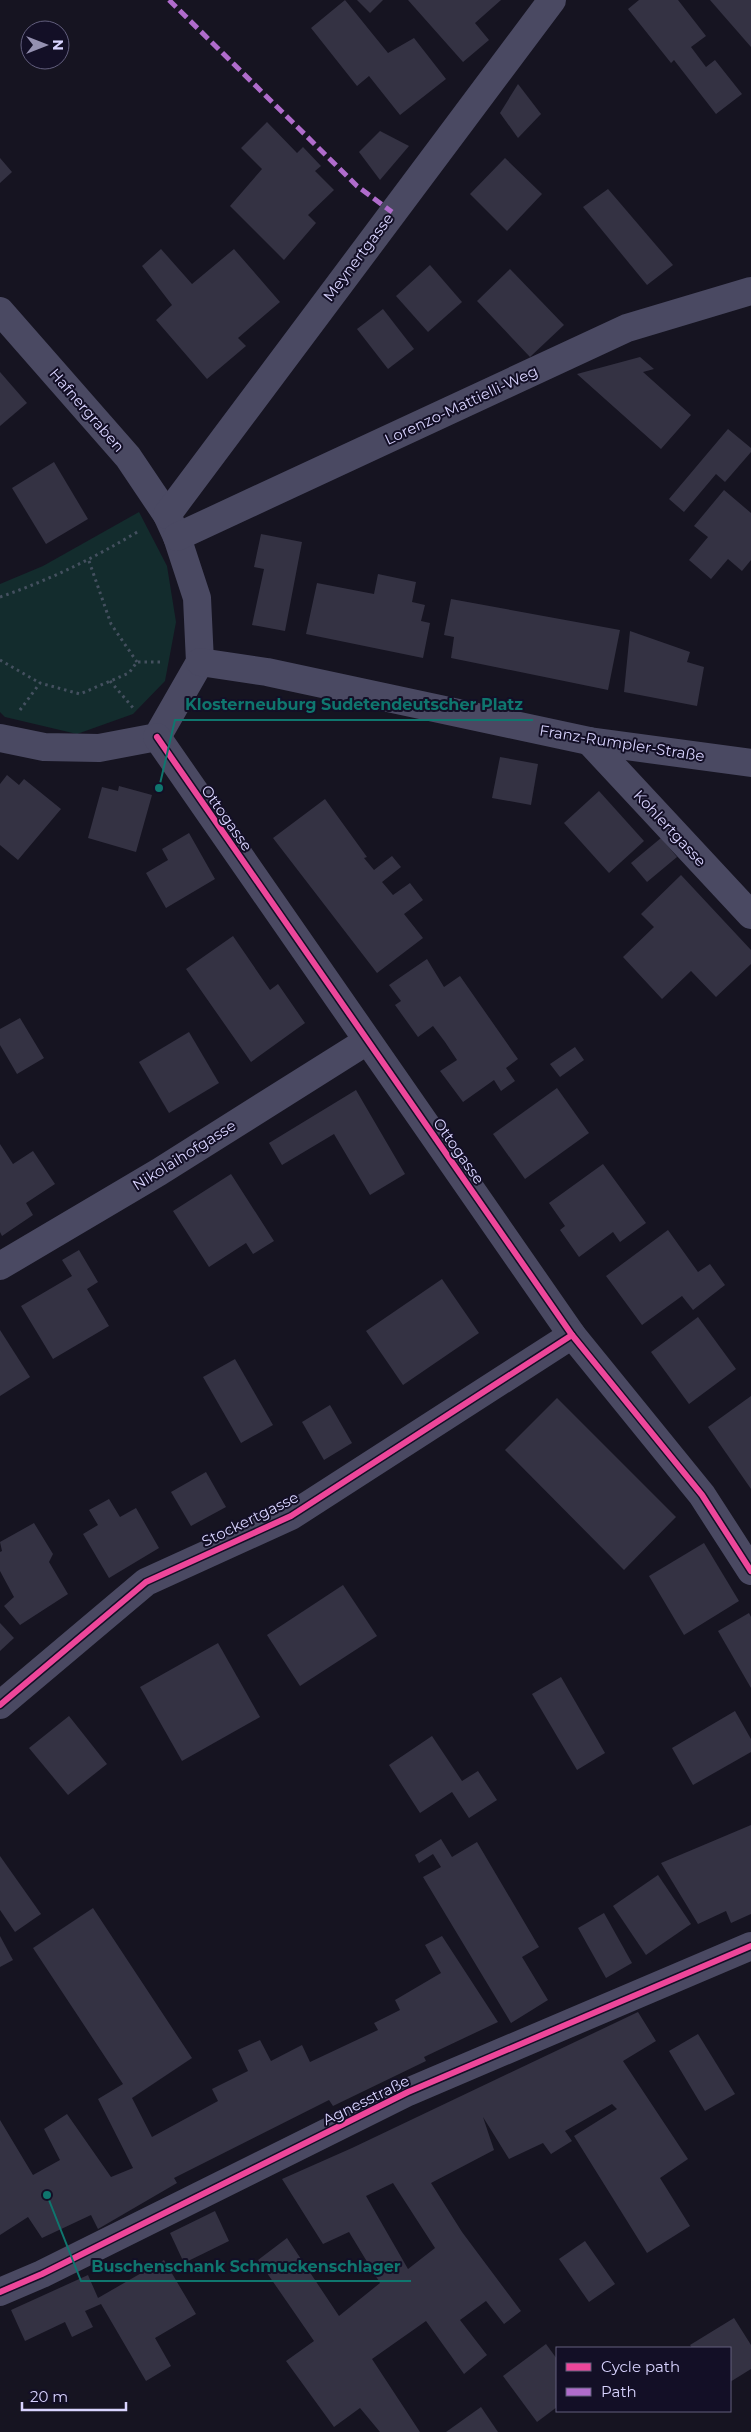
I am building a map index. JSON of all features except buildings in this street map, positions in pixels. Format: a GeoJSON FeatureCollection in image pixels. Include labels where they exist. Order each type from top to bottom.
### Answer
{"type":"FeatureCollection","features":[{"type":"Feature","properties":{"kind":"street","name":"Meynertgasse"},"geometry":{"type":"LineString","coordinates":[[172,526],[552,0]]}},
{"type":"Feature","properties":{"kind":"street","name":"Lorenzo-Mattielli-Weg"},"geometry":{"type":"LineString","coordinates":[[172,526],[627,328],[751,291]]}},
{"type":"Feature","properties":{"kind":"street","name":"Hafnergraben"},"geometry":{"type":"LineString","coordinates":[[0,311],[128,457],[172,526],[197,598],[200,662]]}},
{"type":"Feature","properties":{"kind":"street"},"geometry":{"type":"LineString","coordinates":[[0,738],[44,747],[99,748],[157,737],[200,662]]}},
{"type":"Feature","properties":{"kind":"street","name":"Franz-Rumpler-Straße"},"geometry":{"type":"LineString","coordinates":[[200,662],[267,672],[589,740],[751,763]]}},
{"type":"Feature","properties":{"kind":"street","name":"Ottogasse"},"geometry":{"type":"LineString","coordinates":[[157,737],[572,1335],[702,1495],[751,1571]]}},
{"type":"Feature","properties":{"kind":"street","name":"Kohlertgasse"},"geometry":{"type":"LineString","coordinates":[[589,740],[751,915]]}},
{"type":"Feature","properties":{"kind":"street","name":"Nikolaihofgasse"},"geometry":{"type":"LineString","coordinates":[[0,1266],[159,1172],[367,1041]]}},
{"type":"Feature","properties":{"kind":"street","name":"Stockertgasse"},"geometry":{"type":"LineString","coordinates":[[0,1705],[146,1582],[290,1516],[572,1335]]}},
{"type":"Feature","properties":{"kind":"street","name":"Agnesstraße"},"geometry":{"type":"LineString","coordinates":[[0,2292],[42,2274],[408,2092],[751,1946]]}},
{"type":"Feature","properties":{"kind":"path"},"geometry":{"type":"LineString","coordinates":[[0,597],[47,581],[172,526]]}},
{"type":"Feature","properties":{"kind":"path"},"geometry":{"type":"LineString","coordinates":[[89,561],[111,624],[137,662]]}},
{"type":"Feature","properties":{"kind":"path"},"geometry":{"type":"LineString","coordinates":[[0,660],[40,683],[80,694],[129,673],[137,662]]}},
{"type":"Feature","properties":{"kind":"path"},"geometry":{"type":"LineString","coordinates":[[137,662],[200,662]]}},
{"type":"Feature","properties":{"kind":"path"},"geometry":{"type":"LineString","coordinates":[[17,713],[40,683]]}},
{"type":"Feature","properties":{"kind":"green space"},"geometry":{"type":"Polygon","coordinates":[[[139,512],[167,566],[176,622],[165,681],[133,714],[77,734],[5,717],[0,712],[0,584],[43,566],[139,512]]]}},
{"type":"Feature","properties":{"kind":"marked path"},"geometry":{"type":"LineString","coordinates":[[169,0],[357,186],[392,212]]}},
{"type":"Feature","properties":{"kind":"cycle path"},"geometry":{"type":"LineString","coordinates":[[157,737],[572,1335],[702,1495],[751,1571]]}},
{"type":"Feature","properties":{"kind":"cycle path"},"geometry":{"type":"LineString","coordinates":[[0,1705],[146,1582],[291,1516],[572,1335]]}},
{"type":"Feature","properties":{"kind":"cycle path"},"geometry":{"type":"LineString","coordinates":[[0,2292],[42,2274],[408,2092],[751,1946]]}},
{"type":"Feature","properties":{"kind":"place","name":"Klosterneuburg Sudetendeutscher Platz"},"geometry":{"type":"Point","coordinates":[159,788]}},
{"type":"Feature","properties":{"kind":"place","name":"Buschenschank Schmuckenschlager"},"geometry":{"type":"Point","coordinates":[47,2195]}}]}
